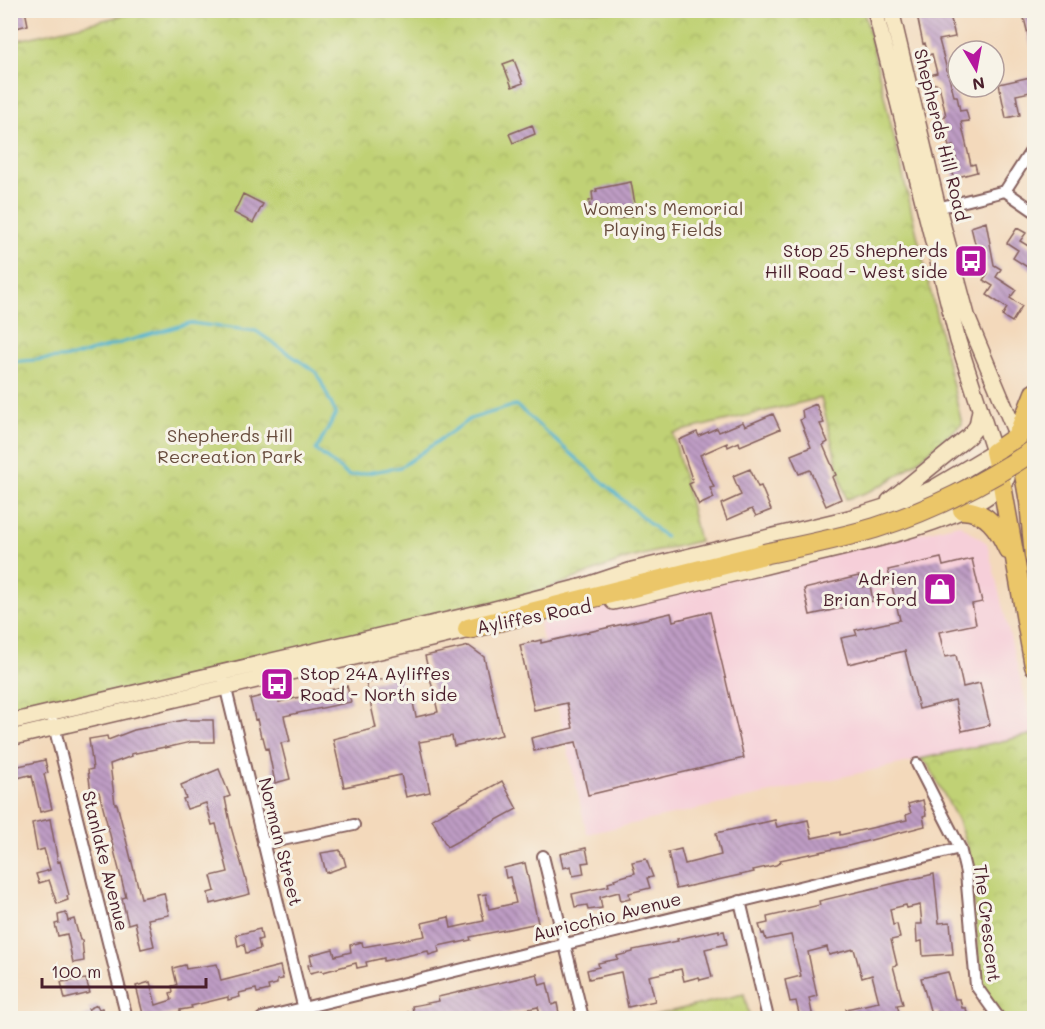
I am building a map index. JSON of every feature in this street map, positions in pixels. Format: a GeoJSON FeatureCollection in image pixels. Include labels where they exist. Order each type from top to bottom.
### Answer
{"type":"FeatureCollection","features":[{"type":"Feature","properties":{"kind":"highway"},"geometry":{"type":"LineString","coordinates":[[1035,393],[1023,442],[1035,557]]}},
{"type":"Feature","properties":{"kind":"highway"},"geometry":{"type":"LineString","coordinates":[[468,629],[855,533],[912,514],[968,490],[1023,442],[1035,420]]}},
{"type":"Feature","properties":{"kind":"highway"},"geometry":{"type":"LineString","coordinates":[[1023,442],[1035,466]]}},
{"type":"Feature","properties":{"kind":"highway","name":"Ayliffes Road"},"geometry":{"type":"LineString","coordinates":[[994,452],[1023,442]]}},
{"type":"Feature","properties":{"kind":"highway"},"geometry":{"type":"LineString","coordinates":[[994,452],[1035,666]]}},
{"type":"Feature","properties":{"kind":"highway"},"geometry":{"type":"LineString","coordinates":[[962,510],[977,512],[989,520],[1002,537],[1017,570]]}},
{"type":"Feature","properties":{"kind":"main road","name":"Shepherds Hill Road"},"geometry":{"type":"LineString","coordinates":[[875,10],[931,209],[968,320],[1023,442]]}},
{"type":"Feature","properties":{"kind":"main road","name":"Shepherds Hill Road"},"geometry":{"type":"LineString","coordinates":[[891,10],[958,341],[994,452]]}},
{"type":"Feature","properties":{"kind":"main road"},"geometry":{"type":"LineString","coordinates":[[877,510],[969,436],[978,422],[980,407]]}},
{"type":"Feature","properties":{"kind":"main road","name":"Ayliffes Road"},"geometry":{"type":"LineString","coordinates":[[10,722],[50,712],[224,681],[468,629],[528,620],[891,535],[984,500],[1002,485],[1023,442]]}},
{"type":"Feature","properties":{"kind":"main road","name":"Ayliffes Road"},"geometry":{"type":"LineString","coordinates":[[10,738],[595,583],[632,570],[877,510],[932,489],[994,452]]}},
{"type":"Feature","properties":{"kind":"street"},"geometry":{"type":"LineString","coordinates":[[931,209],[1005,191],[1035,146]]}},
{"type":"Feature","properties":{"kind":"street"},"geometry":{"type":"LineString","coordinates":[[1005,191],[1035,211]]}},
{"type":"Feature","properties":{"kind":"street","name":"Norman Street"},"geometry":{"type":"LineString","coordinates":[[224,681],[305,1013]]}},
{"type":"Feature","properties":{"kind":"street","name":"Stanlake Avenue"},"geometry":{"type":"LineString","coordinates":[[50,712],[127,1018]]}},
{"type":"Feature","properties":{"kind":"street","name":"The Crescent"},"geometry":{"type":"LineString","coordinates":[[917,764],[960,848],[966,873],[976,986],[999,1018]]}},
{"type":"Feature","properties":{"kind":"street"},"geometry":{"type":"LineString","coordinates":[[263,844],[354,825]]}},
{"type":"Feature","properties":{"kind":"street","name":"Auricchio Avenue"},"geometry":{"type":"LineString","coordinates":[[262,1018],[305,1013],[565,944],[960,848]]}},
{"type":"Feature","properties":{"kind":"street"},"geometry":{"type":"LineString","coordinates":[[543,856],[583,1018]]}},
{"type":"Feature","properties":{"kind":"street"},"geometry":{"type":"LineString","coordinates":[[740,902],[768,1018]]}},
{"type":"Feature","properties":{"kind":"shaded area"},"geometry":{"type":"Polygon","coordinates":[[[959,524],[987,543],[1034,734],[587,834],[539,623],[959,524]]]}},
{"type":"Feature","properties":{"kind":"green space"},"geometry":{"type":"Polygon","coordinates":[[[146,10],[864,11],[962,424],[893,479],[846,499],[821,398],[673,433],[699,541],[626,559],[491,610],[11,721],[10,42],[146,10]]]}},
{"type":"Feature","properties":{"kind":"green space"},"geometry":{"type":"Polygon","coordinates":[[[1034,734],[1034,1018],[1005,1018],[985,994],[980,982],[968,849],[958,821],[929,766],[920,759],[1034,734]]]}},
{"type":"Feature","properties":{"kind":"green space"},"geometry":{"type":"Polygon","coordinates":[[[744,994],[750,1018],[643,1018],[744,994]]]}},
{"type":"Feature","properties":{"kind":"building"},"geometry":{"type":"Polygon","coordinates":[[[12,10],[25,10],[28,25],[16,28],[12,10]]]}},
{"type":"Feature","properties":{"kind":"building"},"geometry":{"type":"Polygon","coordinates":[[[916,10],[949,10],[955,37],[939,40],[946,66],[946,99],[958,99],[960,111],[966,110],[969,121],[961,122],[971,165],[975,164],[977,172],[954,178],[952,167],[958,166],[953,146],[949,147],[944,126],[942,126],[940,117],[946,116],[939,85],[932,83],[930,75],[937,73],[932,54],[928,55],[925,43],[923,44],[916,10]]]}},
{"type":"Feature","properties":{"kind":"building"},"geometry":{"type":"Polygon","coordinates":[[[1022,10],[1035,10],[1035,47],[1031,47],[1022,10]]]}},
{"type":"Feature","properties":{"kind":"building"},"geometry":{"type":"Polygon","coordinates":[[[514,60],[523,83],[512,87],[503,64],[514,60]]]}},
{"type":"Feature","properties":{"kind":"building"},"geometry":{"type":"Polygon","coordinates":[[[1035,76],[1035,91],[1016,95],[1020,115],[1006,118],[1002,99],[1006,99],[1006,82],[1035,76]]]}},
{"type":"Feature","properties":{"kind":"building"},"geometry":{"type":"Polygon","coordinates":[[[532,125],[535,134],[513,143],[509,134],[532,125]]]}},
{"type":"Feature","properties":{"kind":"building"},"geometry":{"type":"Polygon","coordinates":[[[631,182],[637,215],[617,219],[614,206],[591,210],[589,201],[593,200],[592,192],[597,191],[596,189],[631,182]]]}},
{"type":"Feature","properties":{"kind":"building"},"geometry":{"type":"Polygon","coordinates":[[[243,194],[263,204],[253,223],[234,213],[243,194]]]}},
{"type":"Feature","properties":{"kind":"building"},"geometry":{"type":"Polygon","coordinates":[[[986,222],[994,265],[1001,269],[996,277],[1016,290],[1010,298],[1022,306],[1012,322],[1002,316],[1007,308],[987,295],[993,286],[983,280],[988,273],[982,247],[976,248],[971,227],[986,222]]]}},
{"type":"Feature","properties":{"kind":"building"},"geometry":{"type":"Polygon","coordinates":[[[1017,228],[1026,233],[1020,241],[1035,250],[1035,272],[1013,258],[1018,250],[1007,243],[1017,228]]]}},
{"type":"Feature","properties":{"kind":"building"},"geometry":{"type":"Polygon","coordinates":[[[816,404],[824,423],[820,424],[828,442],[823,445],[836,475],[832,477],[841,499],[826,506],[810,470],[799,474],[791,455],[811,447],[800,420],[803,418],[802,410],[816,404]]]}},
{"type":"Feature","properties":{"kind":"building"},"geometry":{"type":"Polygon","coordinates":[[[773,414],[780,429],[740,446],[739,442],[728,447],[727,443],[700,455],[714,487],[710,488],[714,498],[699,505],[689,484],[693,482],[679,440],[697,432],[699,436],[717,428],[719,432],[743,422],[745,426],[773,414]]]}},
{"type":"Feature","properties":{"kind":"building"},"geometry":{"type":"Polygon","coordinates":[[[750,469],[758,487],[761,486],[771,510],[756,516],[752,509],[727,520],[721,504],[741,495],[733,476],[750,469]]]}},
{"type":"Feature","properties":{"kind":"building"},"geometry":{"type":"Polygon","coordinates":[[[941,558],[943,566],[972,559],[982,602],[972,604],[976,624],[939,632],[945,657],[956,655],[963,687],[980,683],[990,725],[962,731],[955,700],[919,709],[905,651],[848,664],[841,638],[857,635],[855,630],[900,620],[888,570],[941,558]]]}},
{"type":"Feature","properties":{"kind":"building"},"geometry":{"type":"Polygon","coordinates":[[[859,576],[862,587],[870,585],[873,601],[810,615],[804,589],[859,576]]]}},
{"type":"Feature","properties":{"kind":"building"},"geometry":{"type":"Polygon","coordinates":[[[710,612],[744,758],[588,795],[576,742],[534,751],[531,738],[573,728],[567,703],[534,710],[520,645],[541,640],[541,643],[671,613],[673,621],[710,612]]]}},
{"type":"Feature","properties":{"kind":"building"},"geometry":{"type":"Polygon","coordinates":[[[469,646],[484,657],[502,735],[454,746],[452,736],[419,742],[430,792],[406,797],[401,775],[344,787],[333,739],[376,728],[366,683],[399,676],[403,694],[411,693],[416,717],[438,712],[425,656],[469,646]]]}},
{"type":"Feature","properties":{"kind":"building"},"geometry":{"type":"Polygon","coordinates":[[[347,686],[351,702],[284,716],[290,741],[281,743],[290,779],[275,783],[268,748],[266,749],[263,737],[261,737],[250,699],[277,692],[279,702],[347,686]]]}},
{"type":"Feature","properties":{"kind":"building"},"geometry":{"type":"Polygon","coordinates":[[[184,720],[213,720],[214,742],[191,742],[131,754],[132,756],[110,764],[115,804],[117,804],[141,898],[164,893],[169,915],[148,919],[154,946],[141,949],[135,922],[128,924],[122,898],[126,897],[99,792],[91,793],[88,770],[93,769],[89,739],[107,736],[108,740],[134,730],[184,720]]]}},
{"type":"Feature","properties":{"kind":"building"},"geometry":{"type":"Polygon","coordinates":[[[45,760],[48,773],[44,774],[52,809],[40,812],[32,776],[10,780],[10,768],[45,760]]]}},
{"type":"Feature","properties":{"kind":"building"},"geometry":{"type":"Polygon","coordinates":[[[219,769],[230,796],[225,798],[250,894],[210,904],[208,893],[215,891],[211,876],[228,872],[216,824],[212,825],[206,803],[187,809],[181,785],[219,769]]]}},
{"type":"Feature","properties":{"kind":"building"},"geometry":{"type":"Polygon","coordinates":[[[502,781],[517,809],[447,847],[432,819],[502,781]]]}},
{"type":"Feature","properties":{"kind":"building"},"geometry":{"type":"Polygon","coordinates":[[[923,800],[926,815],[923,816],[925,826],[848,846],[780,860],[781,862],[776,865],[753,870],[754,872],[676,889],[668,852],[681,849],[685,864],[721,855],[716,833],[775,820],[777,827],[808,820],[812,838],[840,832],[840,835],[907,820],[906,815],[911,813],[908,804],[923,800]]]}},
{"type":"Feature","properties":{"kind":"building"},"geometry":{"type":"Polygon","coordinates":[[[50,819],[58,862],[60,861],[69,895],[68,900],[57,904],[49,880],[39,883],[36,874],[50,870],[44,849],[37,851],[32,823],[50,819]]]}},
{"type":"Feature","properties":{"kind":"building"},"geometry":{"type":"Polygon","coordinates":[[[586,848],[589,862],[582,863],[584,874],[573,876],[571,866],[563,868],[560,854],[586,848]]]}},
{"type":"Feature","properties":{"kind":"building"},"geometry":{"type":"Polygon","coordinates":[[[340,850],[346,866],[326,873],[321,853],[340,850]]]}},
{"type":"Feature","properties":{"kind":"building"},"geometry":{"type":"Polygon","coordinates":[[[646,859],[653,877],[647,878],[650,888],[629,893],[630,899],[621,901],[619,892],[600,897],[602,908],[588,910],[587,905],[575,907],[572,894],[609,886],[608,883],[615,881],[614,879],[635,873],[632,862],[646,859]]]}},
{"type":"Feature","properties":{"kind":"building"},"geometry":{"type":"Polygon","coordinates":[[[525,863],[538,923],[438,946],[439,952],[429,955],[428,951],[384,961],[384,958],[366,962],[367,966],[357,968],[356,963],[310,973],[308,965],[312,964],[310,955],[333,949],[335,956],[351,952],[350,945],[362,942],[363,947],[425,936],[422,923],[449,917],[451,928],[484,921],[478,895],[486,894],[489,909],[516,903],[510,877],[506,878],[504,868],[525,863]]]}},
{"type":"Feature","properties":{"kind":"building"},"geometry":{"type":"Polygon","coordinates":[[[934,874],[939,923],[950,922],[953,954],[923,956],[922,941],[917,942],[916,924],[922,924],[920,905],[907,908],[906,905],[890,909],[893,925],[897,924],[900,938],[891,940],[897,965],[893,966],[903,1004],[897,1005],[901,1018],[849,1018],[846,1009],[879,1002],[872,975],[862,978],[854,949],[829,955],[827,947],[808,952],[817,996],[809,998],[813,1018],[800,1018],[796,1001],[790,1002],[785,980],[801,976],[791,935],[766,940],[759,925],[768,923],[767,917],[820,905],[819,901],[934,874]]]}},
{"type":"Feature","properties":{"kind":"building"},"geometry":{"type":"Polygon","coordinates":[[[66,913],[68,921],[74,919],[80,940],[82,940],[84,961],[73,963],[67,934],[58,936],[55,924],[59,923],[58,915],[66,913]]]}},
{"type":"Feature","properties":{"kind":"building"},"geometry":{"type":"Polygon","coordinates":[[[260,929],[262,939],[258,940],[260,949],[246,953],[244,944],[238,946],[236,935],[260,929]]]}},
{"type":"Feature","properties":{"kind":"building"},"geometry":{"type":"Polygon","coordinates":[[[719,930],[719,932],[724,931],[727,944],[705,949],[712,977],[700,980],[699,977],[684,981],[681,969],[649,976],[655,1001],[628,1007],[621,972],[589,979],[587,970],[599,967],[598,963],[618,959],[617,956],[633,952],[633,950],[719,930]]]}},
{"type":"Feature","properties":{"kind":"building"},"geometry":{"type":"Polygon","coordinates":[[[217,964],[221,981],[280,966],[283,979],[277,980],[277,984],[268,986],[269,990],[257,993],[256,989],[239,993],[240,997],[228,1000],[228,997],[191,1006],[192,1008],[180,1010],[180,1012],[144,1018],[136,986],[150,982],[156,1005],[172,1000],[170,993],[173,992],[172,986],[177,985],[173,968],[185,965],[186,969],[217,964]]]}},
{"type":"Feature","properties":{"kind":"building"},"geometry":{"type":"Polygon","coordinates":[[[948,972],[955,999],[960,999],[962,1008],[966,1008],[968,1018],[939,1018],[938,1012],[931,1014],[921,978],[948,972]]]}},
{"type":"Feature","properties":{"kind":"building"},"geometry":{"type":"Polygon","coordinates":[[[537,974],[540,985],[547,983],[552,1005],[557,1003],[560,1018],[541,1018],[538,1007],[502,1015],[503,1018],[443,1018],[442,1014],[419,1018],[398,1018],[397,1015],[413,1011],[412,1006],[439,1001],[438,997],[537,974]]]}},
{"type":"Feature","properties":{"kind":"building"},"geometry":{"type":"Polygon","coordinates":[[[86,979],[90,993],[65,999],[61,982],[86,979]]]}},
{"type":"Feature","properties":{"kind":"building"},"geometry":{"type":"Polygon","coordinates":[[[97,1005],[99,1009],[102,1008],[106,1018],[81,1018],[91,1013],[88,1009],[97,1005]]]}},
{"type":"Feature","properties":{"kind":"waterway"},"geometry":{"type":"LineString","coordinates":[[10,362],[72,357],[190,323],[256,331],[317,373],[336,414],[316,450],[349,476],[401,467],[470,419],[516,405],[665,537]]}},
{"type":"Feature","properties":{"kind":"place","name":"Stop 25 Shepherds Hill Road - West side"},"geometry":{"type":"Point","coordinates":[971,261]}},
{"type":"Feature","properties":{"kind":"place","name":"Adrien Brian Ford"},"geometry":{"type":"Point","coordinates":[940,589]}},
{"type":"Feature","properties":{"kind":"place","name":"Stop 24A Ayliffes Road - North side"},"geometry":{"type":"Point","coordinates":[277,684]}},
{"type":"Feature","properties":{"kind":"park label","name":"Women's Memorial Playing Fields"},"geometry":{"type":"Point","coordinates":[663,219]}},
{"type":"Feature","properties":{"kind":"park label","name":"Shepherds Hill Recreation Park"},"geometry":{"type":"Point","coordinates":[230,446]}}]}
